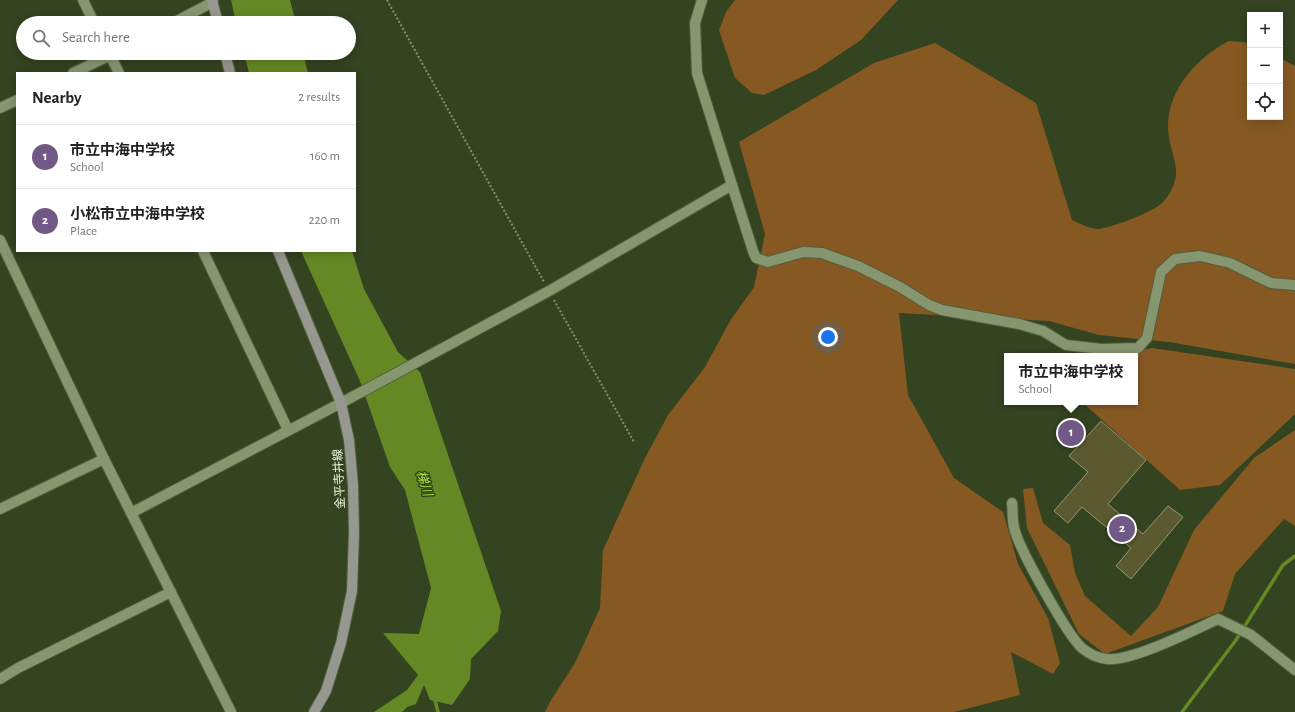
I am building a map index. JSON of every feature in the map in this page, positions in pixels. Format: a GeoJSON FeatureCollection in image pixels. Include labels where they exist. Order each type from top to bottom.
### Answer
{"type":"FeatureCollection","features":[{"type":"Feature","properties":{"kind":"main road"},"geometry":{"type":"LineString","coordinates":[[213,1],[216,16]]}},
{"type":"Feature","properties":{"kind":"main road"},"geometry":{"type":"LineString","coordinates":[[227,60],[230,72]]}},
{"type":"Feature","properties":{"kind":"main road","name":"金平寺井線"},"geometry":{"type":"LineString","coordinates":[[278,252],[341,403],[349,440],[353,485],[354,533],[352,591],[341,643],[326,691],[314,712]]}},
{"type":"Feature","properties":{"kind":"street"},"geometry":{"type":"LineString","coordinates":[[83,0],[91,16]]}},
{"type":"Feature","properties":{"kind":"street"},"geometry":{"type":"LineString","coordinates":[[702,0],[695,23],[696,72],[753,251],[756,258],[761,261],[768,262],[803,252],[822,253],[858,266],[900,287],[929,305],[942,310],[1019,324],[1043,331],[1066,345],[1101,349],[1138,348],[1147,338],[1161,272],[1175,259],[1200,256],[1230,263],[1271,283],[1295,285]]}},
{"type":"Feature","properties":{"kind":"street"},"geometry":{"type":"LineString","coordinates":[[186,16],[213,1]]}},
{"type":"Feature","properties":{"kind":"street"},"geometry":{"type":"LineString","coordinates":[[75,72],[100,60]]}},
{"type":"Feature","properties":{"kind":"street"},"geometry":{"type":"LineString","coordinates":[[114,60],[119,72]]}},
{"type":"Feature","properties":{"kind":"street"},"geometry":{"type":"LineString","coordinates":[[0,108],[16,100]]}},
{"type":"Feature","properties":{"kind":"street"},"geometry":{"type":"LineString","coordinates":[[131,513],[358,394],[549,291],[732,185]]}},
{"type":"Feature","properties":{"kind":"street"},"geometry":{"type":"LineString","coordinates":[[0,240],[104,459],[231,712]]}},
{"type":"Feature","properties":{"kind":"street"},"geometry":{"type":"LineString","coordinates":[[203,252],[288,430]]}},
{"type":"Feature","properties":{"kind":"street"},"geometry":{"type":"LineString","coordinates":[[0,509],[104,459]]}},
{"type":"Feature","properties":{"kind":"street"},"geometry":{"type":"LineString","coordinates":[[1012,503],[1014,527],[1020,546],[1058,614],[1081,648],[1097,658],[1109,660],[1139,653],[1218,619],[1251,635],[1295,670]]}},
{"type":"Feature","properties":{"kind":"street"},"geometry":{"type":"LineString","coordinates":[[0,679],[18,668],[171,592]]}},
{"type":"Feature","properties":{"kind":"path"},"geometry":{"type":"LineString","coordinates":[[387,0],[634,442]]}},
{"type":"Feature","properties":{"kind":"shaded area"},"geometry":{"type":"Polygon","coordinates":[[[735,0],[898,0],[861,40],[816,70],[764,95],[752,93],[735,78],[719,30],[726,12],[735,0]]]}},
{"type":"Feature","properties":{"kind":"shaded area"},"geometry":{"type":"Polygon","coordinates":[[[1229,41],[1247,44],[1247,120],[1283,120],[1283,60],[1295,66],[1295,364],[1169,342],[1099,335],[1049,321],[899,313],[908,395],[954,478],[1003,512],[1018,564],[1048,618],[1060,663],[1053,674],[1011,652],[1020,695],[954,712],[545,712],[575,663],[600,608],[603,550],[645,458],[668,415],[705,367],[730,321],[754,287],[765,234],[739,142],[874,63],[935,43],[1036,103],[1072,220],[1092,228],[1104,228],[1132,219],[1150,211],[1162,203],[1169,194],[1176,176],[1175,161],[1169,138],[1168,123],[1170,108],[1183,80],[1204,58],[1229,41]]]}},
{"type":"Feature","properties":{"kind":"shaded area"},"geometry":{"type":"Polygon","coordinates":[[[1152,348],[1295,369],[1295,414],[1220,485],[1180,490],[1085,405],[1138,405],[1138,353],[1130,353],[1152,348]]]}},
{"type":"Feature","properties":{"kind":"shaded area"},"geometry":{"type":"Polygon","coordinates":[[[1295,430],[1295,526],[1284,519],[1235,574],[1223,611],[1105,654],[1079,634],[1027,528],[1023,489],[1033,488],[1043,523],[1070,545],[1075,573],[1085,596],[1131,636],[1158,607],[1194,530],[1254,458],[1295,430]]]}},
{"type":"Feature","properties":{"kind":"water"},"geometry":{"type":"Polygon","coordinates":[[[231,0],[290,0],[294,16],[234,16],[231,0]]]}},
{"type":"Feature","properties":{"kind":"water"},"geometry":{"type":"Polygon","coordinates":[[[246,60],[305,60],[308,72],[249,72],[246,60]]]}},
{"type":"Feature","properties":{"kind":"water","name":"梯川"},"geometry":{"type":"Polygon","coordinates":[[[301,252],[352,252],[364,289],[398,352],[420,372],[501,611],[498,631],[471,659],[470,679],[452,705],[430,700],[424,685],[416,704],[407,707],[402,712],[374,712],[407,690],[418,675],[383,633],[419,634],[431,588],[405,490],[390,467],[360,381],[301,252]]]}},
{"type":"Feature","properties":{"kind":"building"},"geometry":{"type":"Polygon","coordinates":[[[1101,421],[1146,460],[1108,504],[1143,534],[1168,506],[1183,517],[1131,579],[1116,566],[1131,548],[1082,507],[1068,523],[1054,511],[1088,472],[1069,456],[1101,421]]]}},
{"type":"Feature","properties":{"kind":"waterway"},"geometry":{"type":"LineString","coordinates":[[1182,712],[1236,640],[1283,565],[1295,556]]}},
{"type":"Feature","properties":{"kind":"waterway"},"geometry":{"type":"LineString","coordinates":[[434,697],[438,712]]}},
{"type":"Feature","properties":{"kind":"place","name":"市立中海中学校"},"geometry":{"type":"Point","coordinates":[1071,433]}},
{"type":"Feature","properties":{"kind":"place","name":"小松市立中海中学校"},"geometry":{"type":"Point","coordinates":[1122,529]}}]}
